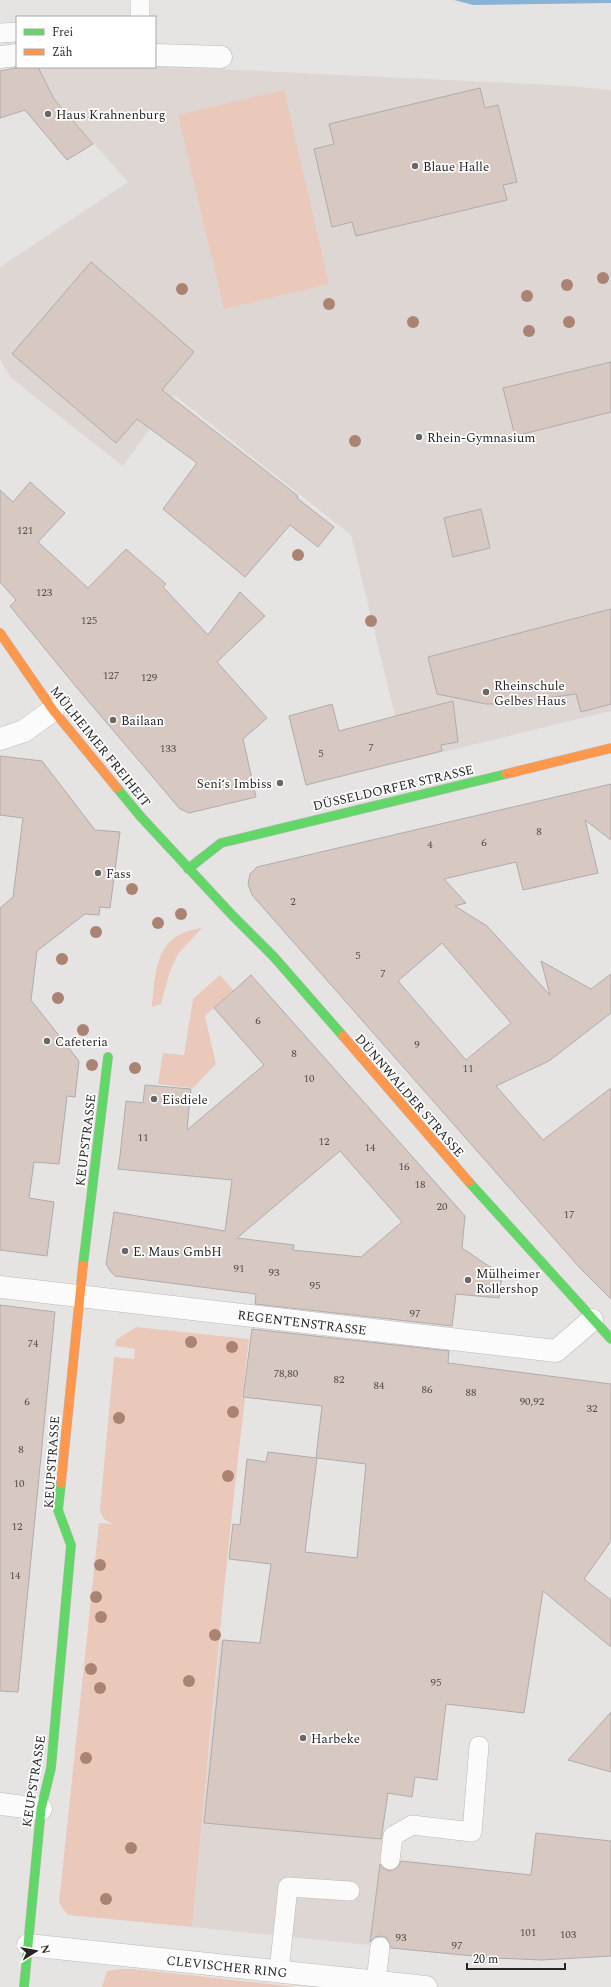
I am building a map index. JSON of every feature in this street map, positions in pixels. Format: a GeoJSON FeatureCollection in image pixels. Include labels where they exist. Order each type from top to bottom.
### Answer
{"type":"FeatureCollection","features":[{"type":"Feature","properties":{"kind":"street"},"geometry":{"type":"LineString","coordinates":[[0,57],[16,55]]}},
{"type":"Feature","properties":{"kind":"street"},"geometry":{"type":"LineString","coordinates":[[156,55],[221,57]]}},
{"type":"Feature","properties":{"kind":"street","name":"MÜLHEIMER FREIHEIT"},"geometry":{"type":"LineString","coordinates":[[0,632],[53,710],[132,806],[188,869]]}},
{"type":"Feature","properties":{"kind":"street"},"geometry":{"type":"LineString","coordinates":[[0,739],[24,731],[53,710]]}},
{"type":"Feature","properties":{"kind":"street","name":"DÜSSELDORFER STRASSE"},"geometry":{"type":"LineString","coordinates":[[188,869],[221,843],[611,748]]}},
{"type":"Feature","properties":{"kind":"street","name":"DÜNNWALDER STRASSE"},"geometry":{"type":"LineString","coordinates":[[188,869],[232,916],[274,957],[491,1207],[592,1320],[611,1339]]}},
{"type":"Feature","properties":{"kind":"street","name":"KEUPSTRASSE"},"geometry":{"type":"LineString","coordinates":[[24,1987],[41,1809],[51,1768],[71,1545],[58,1510],[79,1297],[108,1057]]}},
{"type":"Feature","properties":{"kind":"street","name":"REGENTENSTRASSE"},"geometry":{"type":"LineString","coordinates":[[0,1287],[556,1351],[592,1320]]}},
{"type":"Feature","properties":{"kind":"street"},"geometry":{"type":"LineString","coordinates":[[0,1804],[41,1809]]}},
{"type":"Feature","properties":{"kind":"street","name":"CLEVISCHER RING"},"geometry":{"type":"LineString","coordinates":[[28,1945],[426,1987]]}},
{"type":"Feature","properties":{"kind":"lane"},"geometry":{"type":"LineString","coordinates":[[140,0],[140,16]]}},
{"type":"Feature","properties":{"kind":"lane"},"geometry":{"type":"LineString","coordinates":[[0,33],[16,32]]}},
{"type":"Feature","properties":{"kind":"lane"},"geometry":{"type":"LineString","coordinates":[[390,1860],[393,1836],[412,1824],[472,1832],[479,1746]]}},
{"type":"Feature","properties":{"kind":"lane"},"geometry":{"type":"LineString","coordinates":[[279,1972],[288,1887],[350,1891]]}},
{"type":"Feature","properties":{"kind":"lane"},"geometry":{"type":"LineString","coordinates":[[376,1982],[380,1947]]}},
{"type":"Feature","properties":{"kind":"shaded area","name":"Rhein-Gymnasium"},"geometry":{"type":"Polygon","coordinates":[[[156,66],[572,86],[611,90],[611,711],[406,761],[351,535],[174,395],[123,466],[11,378],[0,359],[0,267],[128,182],[54,99],[38,68],[156,68],[156,66]]]}},
{"type":"Feature","properties":{"kind":"shaded area"},"geometry":{"type":"Polygon","coordinates":[[[284,90],[329,284],[224,309],[178,115],[284,90]]]}},
{"type":"Feature","properties":{"kind":"shaded area"},"geometry":{"type":"Polygon","coordinates":[[[202,928],[178,954],[170,971],[161,1004],[152,1007],[157,967],[167,946],[175,938],[187,932],[202,928]]]}},
{"type":"Feature","properties":{"kind":"shaded area"},"geometry":{"type":"Polygon","coordinates":[[[220,975],[233,990],[205,1016],[216,1064],[193,1088],[158,1084],[163,1053],[184,1055],[193,999],[220,975]]]}},
{"type":"Feature","properties":{"kind":"shaded area"},"geometry":{"type":"Polygon","coordinates":[[[136,1327],[249,1339],[242,1398],[245,1398],[223,1596],[192,1927],[68,1915],[59,1903],[99,1523],[115,1524],[105,1520],[100,1509],[114,1357],[134,1359],[135,1349],[115,1346],[116,1340],[136,1327]]]}},
{"type":"Feature","properties":{"kind":"shaded area","name":"Harbeke"},"geometry":{"type":"Polygon","coordinates":[[[220,1639],[374,1655],[388,1793],[370,1945],[192,1927],[220,1639]]]}},
{"type":"Feature","properties":{"kind":"shaded area"},"geometry":{"type":"Polygon","coordinates":[[[134,1969],[297,1987],[102,1987],[107,1971],[134,1969]]]}},
{"type":"Feature","properties":{"kind":"water"},"geometry":{"type":"Polygon","coordinates":[[[454,0],[611,0],[611,3],[473,5],[454,0]]]}},
{"type":"Feature","properties":{"kind":"building","name":"Haus Krahnenburg"},"geometry":{"type":"Polygon","coordinates":[[[16,68],[38,68],[54,99],[93,144],[67,160],[25,110],[0,118],[0,71],[16,68]]]}},
{"type":"Feature","properties":{"kind":"building","name":"Blaue Halle"},"geometry":{"type":"Polygon","coordinates":[[[480,88],[485,108],[498,105],[517,182],[503,185],[507,200],[356,236],[352,222],[332,227],[314,149],[334,144],[329,124],[480,88]]]}},
{"type":"Feature","properties":{"kind":"building"},"geometry":{"type":"Polygon","coordinates":[[[91,262],[194,352],[162,390],[298,496],[297,498],[334,527],[318,547],[290,525],[245,577],[163,509],[197,463],[137,419],[116,443],[12,354],[91,262]]]}},
{"type":"Feature","properties":{"kind":"building"},"geometry":{"type":"Polygon","coordinates":[[[611,362],[611,412],[515,436],[503,388],[611,362]]]}},
{"type":"Feature","properties":{"kind":"building"},"geometry":{"type":"Polygon","coordinates":[[[30,482],[65,513],[38,542],[88,588],[126,549],[166,584],[163,587],[208,635],[240,592],[265,616],[217,662],[267,718],[243,739],[256,797],[189,813],[180,809],[10,606],[16,600],[0,582],[0,490],[13,502],[30,482]]]}},
{"type":"Feature","properties":{"kind":"building"},"geometry":{"type":"Polygon","coordinates":[[[481,509],[490,548],[453,557],[444,518],[481,509]]]}},
{"type":"Feature","properties":{"kind":"building"},"geometry":{"type":"Polygon","coordinates":[[[611,609],[611,704],[581,712],[576,694],[502,704],[486,704],[437,694],[428,657],[611,609]]]}},
{"type":"Feature","properties":{"kind":"building"},"geometry":{"type":"Polygon","coordinates":[[[453,701],[458,742],[441,745],[442,751],[306,785],[289,716],[332,704],[339,731],[453,701]]]}},
{"type":"Feature","properties":{"kind":"building"},"geometry":{"type":"Polygon","coordinates":[[[0,756],[42,761],[95,830],[120,832],[110,908],[100,907],[99,915],[85,914],[37,951],[31,1000],[79,1061],[75,1097],[67,1096],[59,1164],[34,1162],[29,1198],[54,1202],[47,1256],[0,1250],[0,908],[13,897],[23,818],[0,815],[0,756]]]}},
{"type":"Feature","properties":{"kind":"building"},"geometry":{"type":"Polygon","coordinates":[[[611,784],[611,840],[585,820],[598,873],[523,890],[516,862],[444,879],[466,903],[455,906],[487,926],[550,995],[541,961],[591,989],[611,974],[611,1013],[549,1061],[496,1086],[543,1140],[611,1088],[611,1299],[580,1268],[252,895],[248,884],[250,874],[257,867],[611,784]],[[442,943],[398,981],[466,1060],[511,1023],[442,943]]]}},
{"type":"Feature","properties":{"kind":"building"},"geometry":{"type":"Polygon","coordinates":[[[251,975],[465,1216],[462,1248],[502,1275],[499,1298],[456,1294],[452,1326],[255,1304],[256,1294],[115,1276],[111,1272],[106,1264],[114,1212],[225,1231],[232,1180],[118,1169],[126,1101],[143,1103],[145,1085],[191,1089],[187,1130],[264,1065],[214,1008],[251,975]],[[340,1151],[237,1238],[294,1245],[293,1250],[361,1257],[402,1222],[340,1151]]]}},
{"type":"Feature","properties":{"kind":"building"},"geometry":{"type":"Polygon","coordinates":[[[0,1305],[55,1312],[18,1692],[0,1691],[0,1305]]]}},
{"type":"Feature","properties":{"kind":"building"},"geometry":{"type":"Polygon","coordinates":[[[252,1329],[449,1351],[448,1363],[611,1384],[611,1541],[584,1579],[611,1600],[611,1647],[543,1591],[524,1713],[446,1704],[437,1780],[415,1777],[412,1797],[388,1793],[381,1839],[204,1823],[223,1640],[260,1643],[271,1564],[229,1559],[233,1524],[240,1525],[247,1459],[266,1462],[268,1452],[316,1458],[322,1406],[243,1397],[252,1329]],[[317,1458],[305,1552],[357,1558],[366,1464],[317,1458]]]}},
{"type":"Feature","properties":{"kind":"building"},"geometry":{"type":"Polygon","coordinates":[[[611,1712],[611,1772],[568,1760],[611,1712]]]}},
{"type":"Feature","properties":{"kind":"building"},"geometry":{"type":"Polygon","coordinates":[[[536,1833],[611,1841],[611,1956],[542,1960],[494,1958],[391,1948],[387,1938],[382,1936],[375,1937],[370,1942],[380,1864],[383,1868],[389,1871],[398,1867],[401,1861],[531,1875],[536,1833]]]}},
{"type":"Feature","properties":{"kind":"traffic: fast"},"geometry":{"type":"LineString","coordinates":[[188,869],[221,843],[506,774]]}},
{"type":"Feature","properties":{"kind":"traffic: fast"},"geometry":{"type":"LineString","coordinates":[[117,788],[141,817],[232,915],[274,957],[343,1036]]}},
{"type":"Feature","properties":{"kind":"traffic: fast"},"geometry":{"type":"LineString","coordinates":[[83,1265],[108,1057]]}},
{"type":"Feature","properties":{"kind":"traffic: fast"},"geometry":{"type":"LineString","coordinates":[[469,1182],[611,1339]]}},
{"type":"Feature","properties":{"kind":"traffic: fast"},"geometry":{"type":"LineString","coordinates":[[24,1987],[41,1809],[51,1768],[71,1545],[58,1510],[61,1483]]}},
{"type":"Feature","properties":{"kind":"traffic: slow"},"geometry":{"type":"LineString","coordinates":[[0,633],[53,710],[117,788]]}},
{"type":"Feature","properties":{"kind":"traffic: slow"},"geometry":{"type":"LineString","coordinates":[[506,774],[611,748]]}},
{"type":"Feature","properties":{"kind":"traffic: slow"},"geometry":{"type":"LineString","coordinates":[[343,1036],[469,1182]]}},
{"type":"Feature","properties":{"kind":"traffic: slow"},"geometry":{"type":"LineString","coordinates":[[61,1483],[83,1265]]}},
{"type":"Feature","properties":{"kind":"place","name":"Haus Krahnenburg"},"geometry":{"type":"Point","coordinates":[48,114]}},
{"type":"Feature","properties":{"kind":"place","name":"Blaue Halle"},"geometry":{"type":"Point","coordinates":[415,166]}},
{"type":"Feature","properties":{"kind":"place","name":"Rhein-Gymnasium"},"geometry":{"type":"Point","coordinates":[419,437]}},
{"type":"Feature","properties":{"kind":"place","name":"Rheinschule Gelbes Haus"},"geometry":{"type":"Point","coordinates":[486,692]}},
{"type":"Feature","properties":{"kind":"place","name":"Bailaan"},"geometry":{"type":"Point","coordinates":[113,720]}},
{"type":"Feature","properties":{"kind":"place","name":"Seni‘s Imbiss"},"geometry":{"type":"Point","coordinates":[280,783]}},
{"type":"Feature","properties":{"kind":"place","name":"Fass"},"geometry":{"type":"Point","coordinates":[98,873]}},
{"type":"Feature","properties":{"kind":"place","name":"Cafeteria"},"geometry":{"type":"Point","coordinates":[47,1041]}},
{"type":"Feature","properties":{"kind":"place","name":"Eisdiele"},"geometry":{"type":"Point","coordinates":[154,1099]}},
{"type":"Feature","properties":{"kind":"place","name":"E. Maus GmbH"},"geometry":{"type":"Point","coordinates":[125,1251]}},
{"type":"Feature","properties":{"kind":"place","name":"Mülheimer Rollershop"},"geometry":{"type":"Point","coordinates":[468,1280]}},
{"type":"Feature","properties":{"kind":"place","name":"Harbeke"},"geometry":{"type":"Point","coordinates":[303,1738]}}]}
